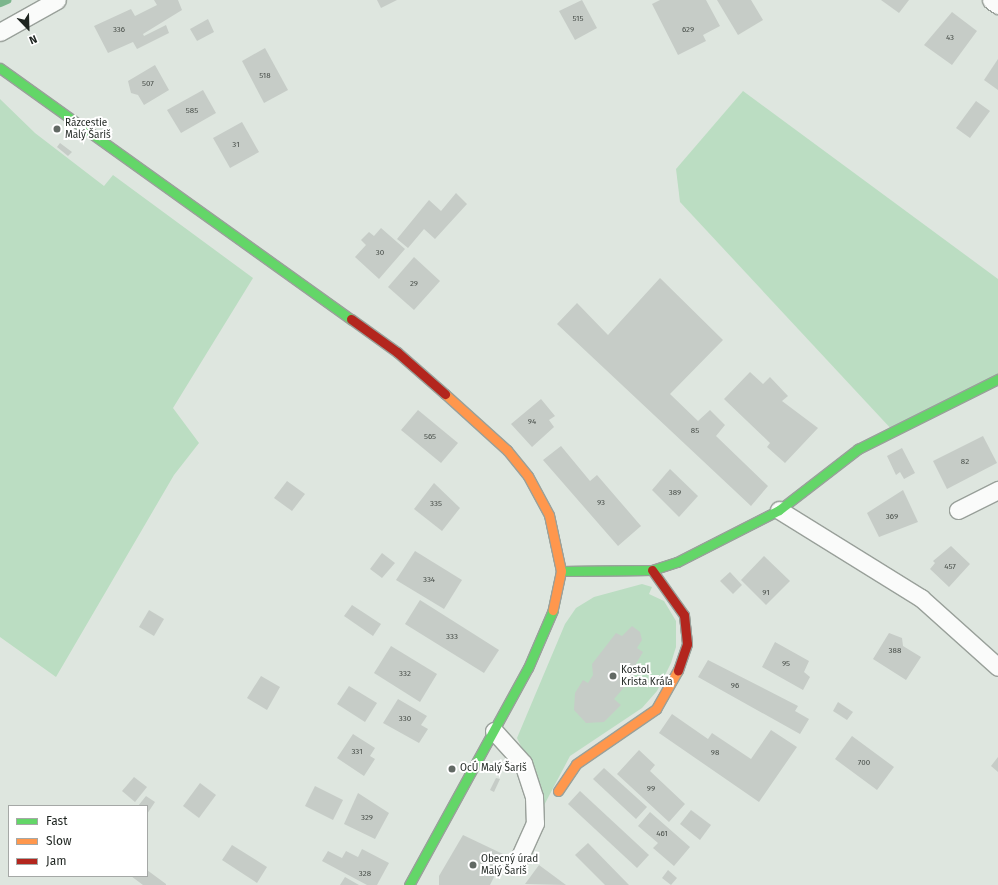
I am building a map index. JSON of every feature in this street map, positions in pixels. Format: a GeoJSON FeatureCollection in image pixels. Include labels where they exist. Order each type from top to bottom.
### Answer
{"type":"FeatureCollection","features":[{"type":"Feature","properties":{"kind":"street"},"geometry":{"type":"LineString","coordinates":[[0,32],[57,0]]}},
{"type":"Feature","properties":{"kind":"street"},"geometry":{"type":"LineString","coordinates":[[991,0],[998,6]]}},
{"type":"Feature","properties":{"kind":"street"},"geometry":{"type":"LineString","coordinates":[[0,68],[397,352],[507,450],[528,476],[549,515],[561,571],[558,597],[528,668],[409,885]]}},
{"type":"Feature","properties":{"kind":"street"},"geometry":{"type":"LineString","coordinates":[[561,571],[652,570],[677,562],[779,510],[858,449],[998,379]]}},
{"type":"Feature","properties":{"kind":"street"},"geometry":{"type":"LineString","coordinates":[[958,510],[998,490]]}},
{"type":"Feature","properties":{"kind":"street"},"geometry":{"type":"LineString","coordinates":[[779,510],[921,598],[998,667]]}},
{"type":"Feature","properties":{"kind":"street"},"geometry":{"type":"LineString","coordinates":[[558,791],[576,764],[656,709],[677,675],[687,644],[684,615],[652,570]]}},
{"type":"Feature","properties":{"kind":"street"},"geometry":{"type":"LineString","coordinates":[[494,731],[523,763],[534,797],[535,823],[516,865]]}},
{"type":"Feature","properties":{"kind":"green space"},"geometry":{"type":"Polygon","coordinates":[[[743,91],[998,279],[998,379],[894,432],[680,202],[676,169],[743,91]]]}},
{"type":"Feature","properties":{"kind":"green space"},"geometry":{"type":"Polygon","coordinates":[[[0,99],[35,133],[104,186],[113,175],[253,278],[173,408],[199,443],[174,475],[56,677],[0,637],[0,99]]]}},
{"type":"Feature","properties":{"kind":"green space"},"geometry":{"type":"Polygon","coordinates":[[[642,584],[652,587],[649,594],[664,601],[676,621],[676,647],[671,663],[657,691],[642,708],[570,756],[541,811],[534,773],[517,738],[565,624],[576,608],[594,597],[642,584]]]}},
{"type":"Feature","properties":{"kind":"building"},"geometry":{"type":"Polygon","coordinates":[[[154,0],[178,0],[182,10],[143,34],[144,36],[166,25],[169,33],[137,49],[133,42],[108,53],[94,26],[131,9],[135,16],[157,5],[154,0]]]}},
{"type":"Feature","properties":{"kind":"building"},"geometry":{"type":"Polygon","coordinates":[[[377,0],[397,0],[381,8],[377,0]]]}},
{"type":"Feature","properties":{"kind":"building"},"geometry":{"type":"Polygon","coordinates":[[[582,0],[597,28],[575,40],[559,11],[582,0]]]}},
{"type":"Feature","properties":{"kind":"building"},"geometry":{"type":"Polygon","coordinates":[[[660,0],[706,0],[720,26],[703,35],[706,41],[678,55],[652,4],[660,0]]]}},
{"type":"Feature","properties":{"kind":"building"},"geometry":{"type":"Polygon","coordinates":[[[717,0],[751,0],[763,20],[738,35],[717,0]]]}},
{"type":"Feature","properties":{"kind":"building"},"geometry":{"type":"Polygon","coordinates":[[[881,0],[909,0],[899,13],[881,0]]]}},
{"type":"Feature","properties":{"kind":"building"},"geometry":{"type":"Polygon","coordinates":[[[952,12],[977,31],[952,65],[924,45],[952,12]]]}},
{"type":"Feature","properties":{"kind":"building"},"geometry":{"type":"Polygon","coordinates":[[[208,19],[214,32],[197,41],[190,29],[208,19]]]}},
{"type":"Feature","properties":{"kind":"building"},"geometry":{"type":"Polygon","coordinates":[[[265,48],[288,90],[264,103],[242,61],[265,48]]]}},
{"type":"Feature","properties":{"kind":"building"},"geometry":{"type":"Polygon","coordinates":[[[998,59],[998,90],[984,80],[998,59]]]}},
{"type":"Feature","properties":{"kind":"building"},"geometry":{"type":"Polygon","coordinates":[[[155,65],[169,90],[144,105],[138,95],[131,93],[128,81],[155,65]]]}},
{"type":"Feature","properties":{"kind":"building"},"geometry":{"type":"Polygon","coordinates":[[[203,90],[216,113],[181,133],[167,110],[203,90]]]}},
{"type":"Feature","properties":{"kind":"building"},"geometry":{"type":"Polygon","coordinates":[[[976,101],[990,111],[970,138],[956,128],[976,101]]]}},
{"type":"Feature","properties":{"kind":"building"},"geometry":{"type":"Polygon","coordinates":[[[242,122],[259,152],[230,168],[213,138],[242,122]]]}},
{"type":"Feature","properties":{"kind":"building"},"geometry":{"type":"Polygon","coordinates":[[[60,143],[72,152],[68,156],[57,147],[60,143]]]}},
{"type":"Feature","properties":{"kind":"building"},"geometry":{"type":"Polygon","coordinates":[[[456,193],[467,204],[435,239],[424,229],[408,248],[397,239],[429,200],[441,211],[456,193]]]}},
{"type":"Feature","properties":{"kind":"building"},"geometry":{"type":"Polygon","coordinates":[[[381,228],[405,249],[379,279],[355,257],[366,245],[361,240],[369,232],[374,236],[381,228]]]}},
{"type":"Feature","properties":{"kind":"building"},"geometry":{"type":"Polygon","coordinates":[[[414,257],[440,281],[414,310],[388,287],[414,257]]]}},
{"type":"Feature","properties":{"kind":"building"},"geometry":{"type":"Polygon","coordinates":[[[660,278],[723,340],[670,394],[698,421],[710,410],[725,425],[716,436],[768,486],[751,506],[557,324],[577,303],[608,335],[660,278]]]}},
{"type":"Feature","properties":{"kind":"building"},"geometry":{"type":"Polygon","coordinates":[[[750,372],[763,384],[770,377],[788,396],[782,401],[818,428],[785,463],[767,447],[770,443],[724,399],[750,372]]]}},
{"type":"Feature","properties":{"kind":"building"},"geometry":{"type":"Polygon","coordinates":[[[541,399],[555,416],[549,420],[554,427],[532,447],[511,424],[541,399]]]}},
{"type":"Feature","properties":{"kind":"building"},"geometry":{"type":"Polygon","coordinates":[[[418,410],[458,443],[441,463],[401,430],[418,410]]]}},
{"type":"Feature","properties":{"kind":"building"},"geometry":{"type":"Polygon","coordinates":[[[983,436],[997,463],[947,489],[933,461],[983,436]]]}},
{"type":"Feature","properties":{"kind":"building"},"geometry":{"type":"Polygon","coordinates":[[[561,446],[590,481],[597,475],[641,526],[618,546],[543,460],[561,446]]]}},
{"type":"Feature","properties":{"kind":"building"},"geometry":{"type":"Polygon","coordinates":[[[902,448],[915,473],[904,479],[900,472],[896,475],[887,456],[902,448]]]}},
{"type":"Feature","properties":{"kind":"building"},"geometry":{"type":"Polygon","coordinates":[[[670,469],[698,496],[679,517],[652,490],[670,469]]]}},
{"type":"Feature","properties":{"kind":"building"},"geometry":{"type":"Polygon","coordinates":[[[287,481],[305,494],[292,511],[274,498],[287,481]]]}},
{"type":"Feature","properties":{"kind":"building"},"geometry":{"type":"Polygon","coordinates":[[[434,483],[460,508],[442,531],[414,509],[434,483]]]}},
{"type":"Feature","properties":{"kind":"building"},"geometry":{"type":"Polygon","coordinates":[[[903,490],[918,522],[879,537],[867,513],[903,490]]]}},
{"type":"Feature","properties":{"kind":"building"},"geometry":{"type":"Polygon","coordinates":[[[951,546],[970,564],[949,587],[930,569],[935,563],[933,561],[951,546]]]}},
{"type":"Feature","properties":{"kind":"building"},"geometry":{"type":"Polygon","coordinates":[[[415,551],[462,580],[444,609],[396,580],[415,551]]]}},
{"type":"Feature","properties":{"kind":"building"},"geometry":{"type":"Polygon","coordinates":[[[382,553],[395,563],[382,578],[370,569],[382,553]]]}},
{"type":"Feature","properties":{"kind":"building"},"geometry":{"type":"Polygon","coordinates":[[[764,556],[790,581],[766,605],[741,580],[764,556]]]}},
{"type":"Feature","properties":{"kind":"building"},"geometry":{"type":"Polygon","coordinates":[[[730,572],[742,585],[733,594],[720,581],[730,572]]]}},
{"type":"Feature","properties":{"kind":"building"},"geometry":{"type":"Polygon","coordinates":[[[420,600],[499,650],[484,673],[405,624],[420,600]]]}},
{"type":"Feature","properties":{"kind":"building"},"geometry":{"type":"Polygon","coordinates":[[[352,605],[381,624],[373,636],[344,616],[352,605]]]}},
{"type":"Feature","properties":{"kind":"building"},"geometry":{"type":"Polygon","coordinates":[[[149,610],[164,619],[154,636],[139,627],[149,610]]]}},
{"type":"Feature","properties":{"kind":"building","name":"Kostol Krista Kráľa"},"geometry":{"type":"Polygon","coordinates":[[[632,626],[640,632],[642,640],[637,648],[643,652],[634,667],[634,676],[614,699],[621,705],[604,722],[586,723],[574,710],[575,693],[583,680],[588,683],[593,675],[592,664],[616,633],[622,636],[632,626]]]}},
{"type":"Feature","properties":{"kind":"building"},"geometry":{"type":"Polygon","coordinates":[[[889,633],[902,638],[903,646],[921,657],[906,680],[873,659],[889,633]]]}},
{"type":"Feature","properties":{"kind":"building"},"geometry":{"type":"Polygon","coordinates":[[[775,642],[809,661],[804,672],[810,677],[803,690],[762,667],[775,642]]]}},
{"type":"Feature","properties":{"kind":"building"},"geometry":{"type":"Polygon","coordinates":[[[391,646],[437,674],[420,702],[374,673],[391,646]]]}},
{"type":"Feature","properties":{"kind":"building"},"geometry":{"type":"Polygon","coordinates":[[[708,660],[798,706],[795,711],[809,719],[800,734],[698,677],[708,660]]]}},
{"type":"Feature","properties":{"kind":"building"},"geometry":{"type":"Polygon","coordinates":[[[261,676],[280,687],[267,710],[247,698],[261,676]]]}},
{"type":"Feature","properties":{"kind":"building"},"geometry":{"type":"Polygon","coordinates":[[[349,686],[377,703],[365,722],[337,704],[349,686]]]}},
{"type":"Feature","properties":{"kind":"building"},"geometry":{"type":"Polygon","coordinates":[[[398,699],[427,716],[421,725],[428,729],[419,743],[383,723],[398,699]]]}},
{"type":"Feature","properties":{"kind":"building"},"geometry":{"type":"Polygon","coordinates":[[[838,702],[853,712],[847,720],[833,711],[838,702]]]}},
{"type":"Feature","properties":{"kind":"building"},"geometry":{"type":"Polygon","coordinates":[[[672,714],[708,739],[712,733],[751,759],[771,730],[797,747],[759,802],[659,733],[672,714]]]}},
{"type":"Feature","properties":{"kind":"building"},"geometry":{"type":"Polygon","coordinates":[[[353,734],[375,748],[370,756],[375,759],[364,776],[337,758],[353,734]]]}},
{"type":"Feature","properties":{"kind":"building"},"geometry":{"type":"Polygon","coordinates":[[[852,736],[894,767],[877,790],[835,759],[852,736]]]}},
{"type":"Feature","properties":{"kind":"building"},"geometry":{"type":"Polygon","coordinates":[[[639,750],[655,765],[650,771],[685,804],[669,822],[617,774],[639,750]]]}},
{"type":"Feature","properties":{"kind":"building"},"geometry":{"type":"Polygon","coordinates":[[[998,757],[998,772],[991,766],[998,757]]]}},
{"type":"Feature","properties":{"kind":"building"},"geometry":{"type":"Polygon","coordinates":[[[604,768],[647,807],[636,819],[593,779],[604,768]]]}},
{"type":"Feature","properties":{"kind":"building"},"geometry":{"type":"Polygon","coordinates":[[[134,777],[147,787],[135,802],[122,791],[134,777]]]}},
{"type":"Feature","properties":{"kind":"building"},"geometry":{"type":"Polygon","coordinates":[[[496,778],[500,779],[494,792],[490,790],[496,778]]]}},
{"type":"Feature","properties":{"kind":"building"},"geometry":{"type":"Polygon","coordinates":[[[200,783],[216,795],[199,818],[183,806],[200,783]]]}},
{"type":"Feature","properties":{"kind":"building"},"geometry":{"type":"Polygon","coordinates":[[[315,786],[343,800],[333,820],[305,806],[315,786]]]}},
{"type":"Feature","properties":{"kind":"building"},"geometry":{"type":"Polygon","coordinates":[[[580,791],[649,855],[637,868],[568,804],[580,791]]]}},
{"type":"Feature","properties":{"kind":"building"},"geometry":{"type":"Polygon","coordinates":[[[358,793],[389,813],[375,839],[344,824],[358,793]]]}},
{"type":"Feature","properties":{"kind":"building"},"geometry":{"type":"Polygon","coordinates":[[[146,796],[155,802],[148,812],[148,805],[139,805],[146,796]]]}},
{"type":"Feature","properties":{"kind":"building"},"geometry":{"type":"Polygon","coordinates":[[[691,810],[711,825],[700,840],[680,824],[691,810]]]}},
{"type":"Feature","properties":{"kind":"building"},"geometry":{"type":"Polygon","coordinates":[[[650,812],[690,847],[674,866],[653,848],[658,843],[638,826],[650,812]]]}},
{"type":"Feature","properties":{"kind":"building","name":"Obecný úrad Malý Šariš"},"geometry":{"type":"Polygon","coordinates":[[[463,835],[505,855],[490,885],[439,885],[439,876],[463,835]]]}},
{"type":"Feature","properties":{"kind":"building"},"geometry":{"type":"Polygon","coordinates":[[[588,843],[629,885],[605,885],[575,855],[588,843]]]}},
{"type":"Feature","properties":{"kind":"building"},"geometry":{"type":"Polygon","coordinates":[[[232,845],[267,867],[257,883],[222,860],[232,845]]]}},
{"type":"Feature","properties":{"kind":"building"},"geometry":{"type":"Polygon","coordinates":[[[362,849],[389,863],[377,885],[367,885],[322,861],[328,851],[342,858],[346,851],[358,857],[362,849]]]}},
{"type":"Feature","properties":{"kind":"building"},"geometry":{"type":"Polygon","coordinates":[[[539,865],[566,885],[525,884],[539,865]]]}},
{"type":"Feature","properties":{"kind":"building"},"geometry":{"type":"Polygon","coordinates":[[[668,870],[677,878],[671,885],[662,878],[668,870]]]}},
{"type":"Feature","properties":{"kind":"building"},"geometry":{"type":"Polygon","coordinates":[[[148,871],[166,884],[166,885],[143,885],[132,877],[148,877],[148,871]]]}},
{"type":"Feature","properties":{"kind":"building"},"geometry":{"type":"Polygon","coordinates":[[[345,877],[359,885],[340,885],[345,877]]]}},
{"type":"Feature","properties":{"kind":"waterway"},"geometry":{"type":"LineString","coordinates":[[0,3],[7,0]]}},
{"type":"Feature","properties":{"kind":"traffic: fast"},"geometry":{"type":"LineString","coordinates":[[0,68],[351,319]]}},
{"type":"Feature","properties":{"kind":"traffic: fast"},"geometry":{"type":"LineString","coordinates":[[561,571],[652,570],[677,562],[779,510],[858,449],[998,379]]}},
{"type":"Feature","properties":{"kind":"traffic: fast"},"geometry":{"type":"LineString","coordinates":[[409,885],[528,668],[553,610]]}},
{"type":"Feature","properties":{"kind":"traffic: slow"},"geometry":{"type":"LineString","coordinates":[[445,394],[507,450],[528,476],[549,515],[561,571],[553,610]]}},
{"type":"Feature","properties":{"kind":"traffic: slow"},"geometry":{"type":"LineString","coordinates":[[558,791],[576,764],[656,709],[678,670]]}},
{"type":"Feature","properties":{"kind":"traffic: jam"},"geometry":{"type":"LineString","coordinates":[[351,319],[397,352],[445,394]]}},
{"type":"Feature","properties":{"kind":"traffic: jam"},"geometry":{"type":"LineString","coordinates":[[652,570],[684,615],[687,644],[678,670]]}},
{"type":"Feature","properties":{"kind":"place","name":"Rázcestie Malý Šariš"},"geometry":{"type":"Point","coordinates":[57,129]}},
{"type":"Feature","properties":{"kind":"place","name":"Kostol Krista Kráľa"},"geometry":{"type":"Point","coordinates":[613,676]}},
{"type":"Feature","properties":{"kind":"place","name":"OcÚ Malý Šariš"},"geometry":{"type":"Point","coordinates":[452,769]}},
{"type":"Feature","properties":{"kind":"place","name":"Obecný úrad Malý Šariš"},"geometry":{"type":"Point","coordinates":[473,865]}}]}
